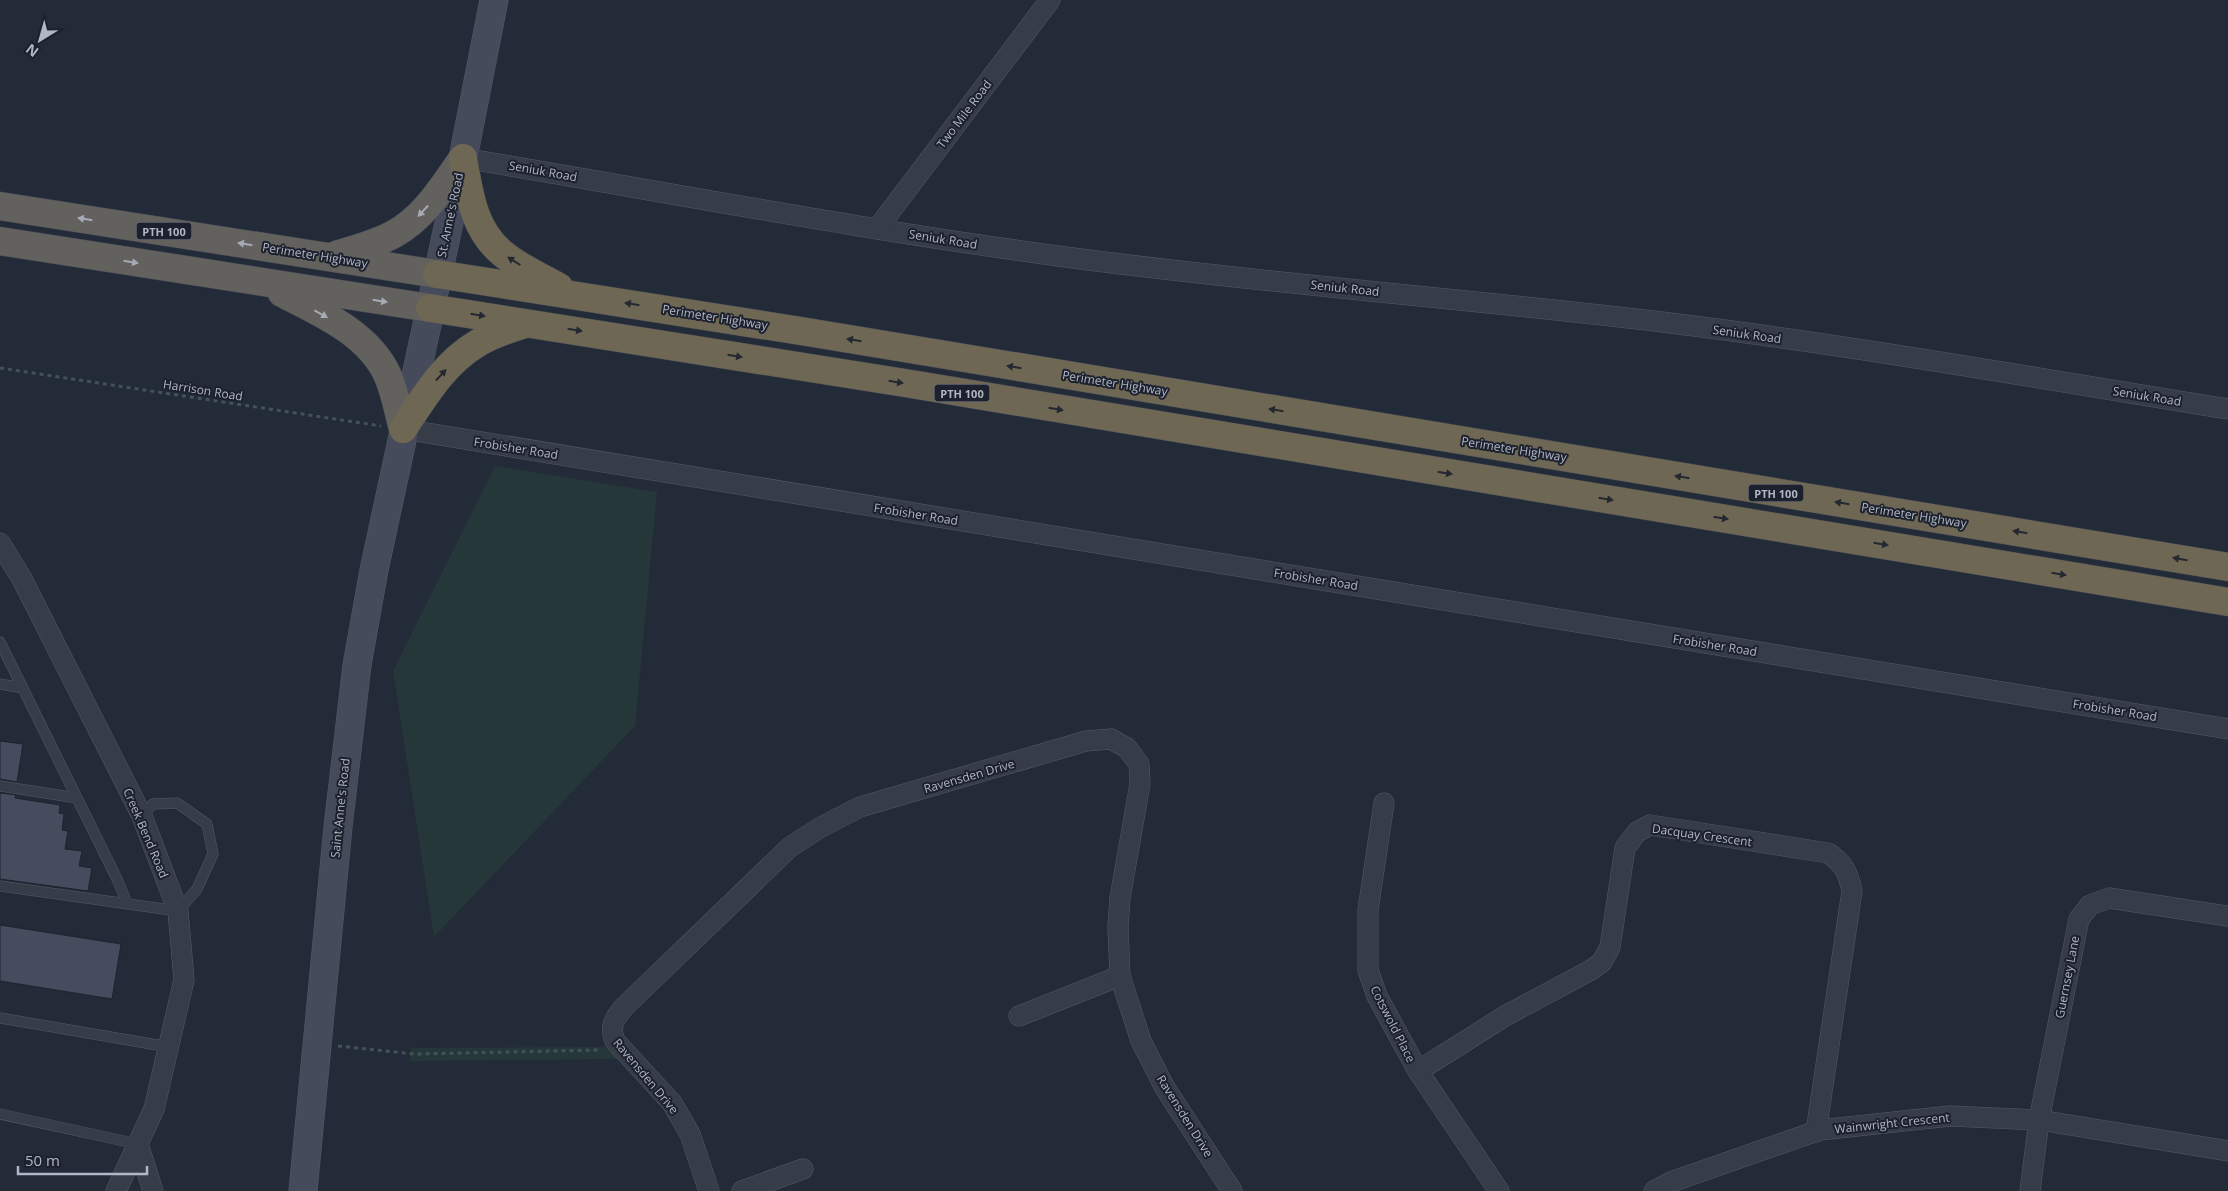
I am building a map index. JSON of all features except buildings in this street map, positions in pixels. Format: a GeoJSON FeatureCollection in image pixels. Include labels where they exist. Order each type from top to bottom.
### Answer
{"type":"FeatureCollection","features":[{"type":"Feature","properties":{"kind":"highway"},"geometry":{"type":"LineString","coordinates":[[328,257],[368,245],[402,229],[425,210],[463,158]]}},
{"type":"Feature","properties":{"kind":"highway"},"geometry":{"type":"LineString","coordinates":[[463,158],[471,204],[481,227],[493,244],[512,261],[571,295]]}},
{"type":"Feature","properties":{"kind":"highway","name":"Perimeter Highway"},"geometry":{"type":"LineString","coordinates":[[0,206],[801,331],[2228,568]]}},
{"type":"Feature","properties":{"kind":"highway","name":"PTH 100"},"geometry":{"type":"LineString","coordinates":[[0,241],[886,380],[2228,602]]}},
{"type":"Feature","properties":{"kind":"highway"},"geometry":{"type":"LineString","coordinates":[[263,282],[333,320],[372,351],[387,374],[403,429]]}},
{"type":"Feature","properties":{"kind":"highway"},"geometry":{"type":"LineString","coordinates":[[403,429],[431,386],[458,358],[480,342],[526,323]]}},
{"type":"Feature","properties":{"kind":"main road","name":"St. Anne's Road"},"geometry":{"type":"LineString","coordinates":[[403,429],[463,158],[494,0]]}},
{"type":"Feature","properties":{"kind":"main road","name":"Saint Anne's Road"},"geometry":{"type":"LineString","coordinates":[[303,1191],[316,1044],[356,674],[374,570],[403,429]]}},
{"type":"Feature","properties":{"kind":"street","name":"Two Mile Road"},"geometry":{"type":"LineString","coordinates":[[877,229],[1050,0]]}},
{"type":"Feature","properties":{"kind":"street","name":"Seniuk Road"},"geometry":{"type":"LineString","coordinates":[[463,158],[877,229],[1075,258],[1674,324],[1922,359],[2228,409]]}},
{"type":"Feature","properties":{"kind":"street","name":"Frobisher Road"},"geometry":{"type":"LineString","coordinates":[[403,429],[2228,729]]}},
{"type":"Feature","properties":{"kind":"street","name":"Creek Bend Road"},"geometry":{"type":"LineString","coordinates":[[0,543],[22,579],[142,816],[178,911],[184,980],[154,1110],[116,1191]]}},
{"type":"Feature","properties":{"kind":"street","name":"Ravensden Drive"},"geometry":{"type":"LineString","coordinates":[[708,1191],[690,1134],[672,1103],[615,1041],[611,1032],[614,1018],[790,846],[821,827],[860,807],[1086,741],[1111,739],[1127,748],[1139,764],[1140,784],[1120,898],[1118,927],[1120,976],[1141,1041],[1165,1088],[1232,1191]]}},
{"type":"Feature","properties":{"kind":"street","name":"Cotswold Place"},"geometry":{"type":"LineString","coordinates":[[1384,803],[1368,910],[1368,970],[1376,996],[1418,1071],[1499,1191]]}},
{"type":"Feature","properties":{"kind":"street","name":"Dacquay Crescent"},"geometry":{"type":"LineString","coordinates":[[1418,1071],[1505,1016],[1591,970],[1602,962],[1610,947],[1625,848],[1637,832],[1650,825],[1828,853],[1840,860],[1848,874],[1852,891],[1816,1132]]}},
{"type":"Feature","properties":{"kind":"street","name":"Guernsey Lane"},"geometry":{"type":"LineString","coordinates":[[2030,1191],[2039,1120],[2079,919],[2090,904],[2109,898],[2228,916]]}},
{"type":"Feature","properties":{"kind":"street"},"geometry":{"type":"LineString","coordinates":[[1019,1016],[1120,976]]}},
{"type":"Feature","properties":{"kind":"street","name":"Wainwright Crescent"},"geometry":{"type":"LineString","coordinates":[[1654,1191],[1671,1182],[1816,1132],[1950,1116],[2039,1120],[2228,1151]]}},
{"type":"Feature","properties":{"kind":"street"},"geometry":{"type":"LineString","coordinates":[[138,1144],[153,1191]]}},
{"type":"Feature","properties":{"kind":"street"},"geometry":{"type":"LineString","coordinates":[[742,1191],[803,1169]]}},
{"type":"Feature","properties":{"kind":"lane"},"geometry":{"type":"LineString","coordinates":[[0,642],[117,879],[126,903]]}},
{"type":"Feature","properties":{"kind":"lane"},"geometry":{"type":"LineString","coordinates":[[0,684],[22,688]]}},
{"type":"Feature","properties":{"kind":"lane"},"geometry":{"type":"LineString","coordinates":[[0,786],[77,798]]}},
{"type":"Feature","properties":{"kind":"lane"},"geometry":{"type":"LineString","coordinates":[[0,886],[178,911],[197,889],[213,854],[207,824],[177,803],[153,804],[142,816]]}},
{"type":"Feature","properties":{"kind":"lane"},"geometry":{"type":"LineString","coordinates":[[0,1018],[169,1046]]}},
{"type":"Feature","properties":{"kind":"lane"},"geometry":{"type":"LineString","coordinates":[[0,1114],[138,1144]]}},
{"type":"Feature","properties":{"kind":"path","name":"Harrison Road"},"geometry":{"type":"LineString","coordinates":[[0,368],[403,429]]}},
{"type":"Feature","properties":{"kind":"path"},"geometry":{"type":"LineString","coordinates":[[316,1044],[414,1054],[624,1050]]}},
{"type":"Feature","properties":{"kind":"shaded area"},"geometry":{"type":"Polygon","coordinates":[[[495,466],[657,492],[635,726],[434,937],[393,671],[495,466]]]}},
{"type":"Feature","properties":{"kind":"shaded area"},"geometry":{"type":"Polygon","coordinates":[[[621,1047],[633,1059],[410,1061],[411,1048],[621,1047]]]}}]}
